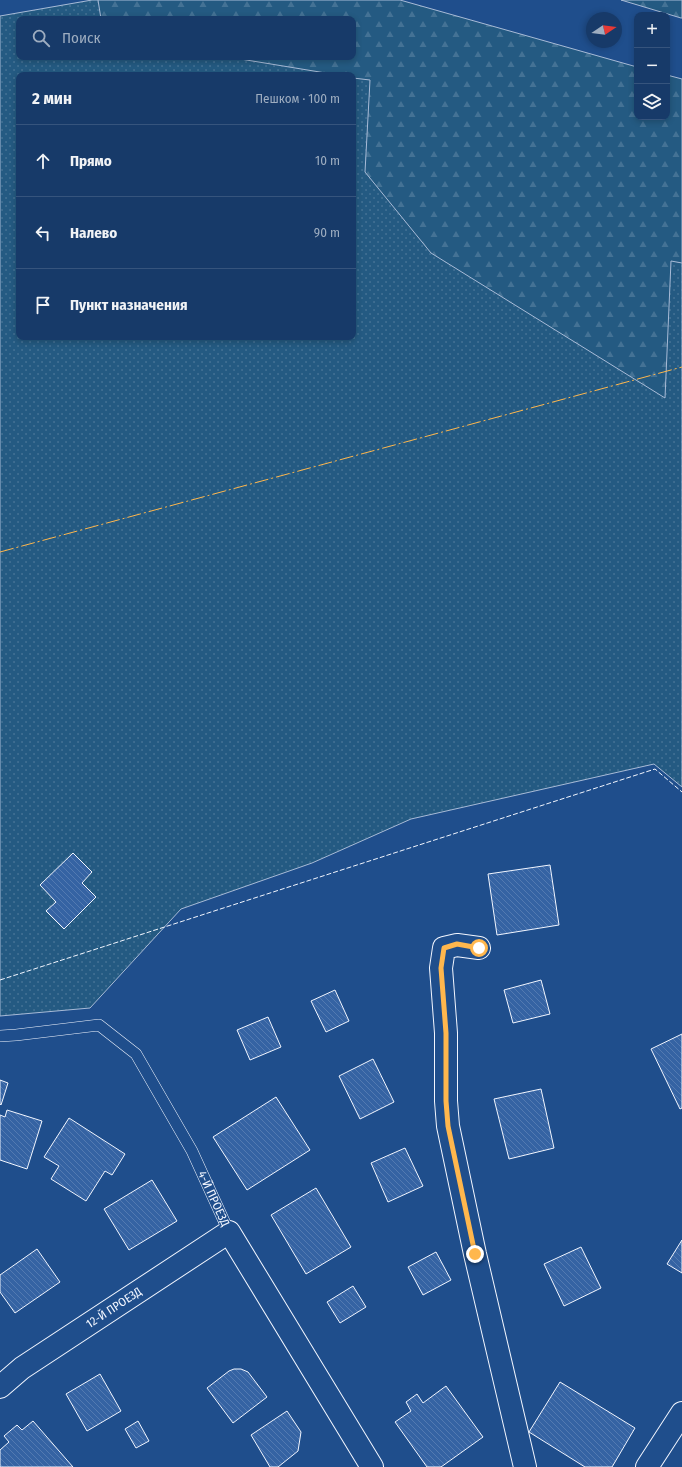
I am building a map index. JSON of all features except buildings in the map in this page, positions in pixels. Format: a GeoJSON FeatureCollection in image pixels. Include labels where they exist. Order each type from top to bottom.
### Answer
{"type":"FeatureCollection","features":[{"type":"Feature","properties":{"kind":"street"},"geometry":{"type":"LineString","coordinates":[[479,948],[457,944],[444,948],[441,968],[446,1033],[446,1101],[448,1126],[475,1254],[525,1467]]}},
{"type":"Feature","properties":{"kind":"street","name":"12-Й ПРОЕЗД"},"geometry":{"type":"LineString","coordinates":[[0,1387],[22,1368],[229,1232]]}},
{"type":"Feature","properties":{"kind":"street","name":"4-Й ПРОЕЗД"},"geometry":{"type":"LineString","coordinates":[[229,1232],[369,1466]]}},
{"type":"Feature","properties":{"kind":"street"},"geometry":{"type":"LineString","coordinates":[[647,1467],[682,1413]]}},
{"type":"Feature","properties":{"kind":"lane","name":"4-Й ПРОЕЗД"},"geometry":{"type":"LineString","coordinates":[[0,1036],[16,1036],[99,1025],[136,1054],[192,1151],[229,1232]]}},
{"type":"Feature","properties":{"kind":"green space"},"geometry":{"type":"Polygon","coordinates":[[[92,0],[207,0],[290,16],[16,16],[16,60],[356,60],[356,58],[634,116],[634,120],[670,120],[670,112],[682,92],[682,787],[654,764],[411,819],[312,863],[181,909],[90,1008],[0,1016],[0,16],[92,0]]]}},
{"type":"Feature","properties":{"kind":"green space"},"geometry":{"type":"Polygon","coordinates":[[[98,0],[400,0],[634,66],[634,120],[670,120],[670,76],[682,79],[682,263],[671,261],[665,398],[431,253],[365,172],[370,80],[356,78],[356,72],[320,72],[246,60],[356,60],[356,16],[101,16],[98,0]]]}},
{"type":"Feature","properties":{"kind":"green space"},"geometry":{"type":"Polygon","coordinates":[[[621,0],[682,0],[682,18],[670,15],[670,12],[661,12],[621,0]]]}},
{"type":"Feature","properties":{"kind":"fence"},"geometry":{"type":"LineString","coordinates":[[0,980],[655,769],[682,792]]}},
{"type":"Feature","properties":{"kind":"power"},"geometry":{"type":"LineString","coordinates":[[0,552],[682,367]]}},
{"type":"Feature","properties":{"kind":"route"},"geometry":{"type":"LineString","coordinates":[[475,1254],[448,1126],[446,1101],[446,1033],[441,968],[444,948],[457,944],[479,948]]}}]}
